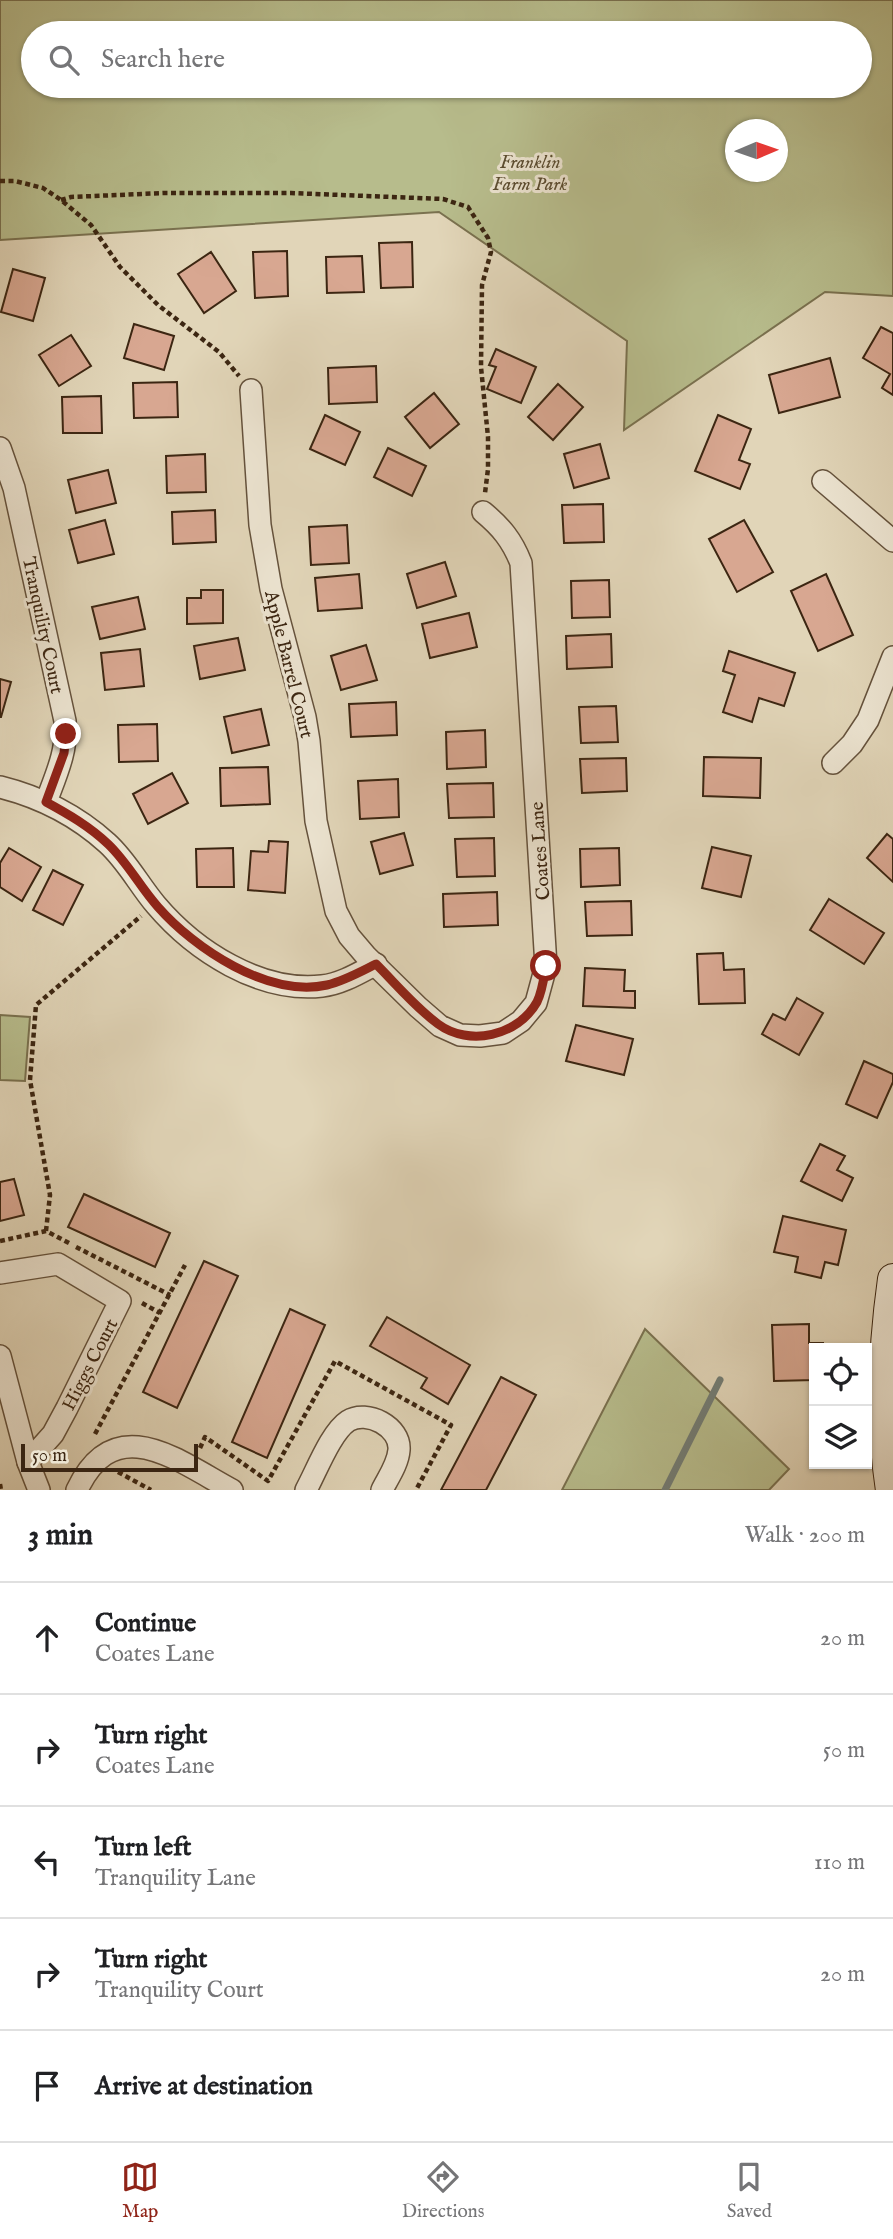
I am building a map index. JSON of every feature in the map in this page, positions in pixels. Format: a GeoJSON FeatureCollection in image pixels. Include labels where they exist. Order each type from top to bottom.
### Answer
{"type":"FeatureCollection","features":[{"type":"Feature","properties":{"kind":"street","name":"Apple Barrel Court"},"geometry":{"type":"LineString","coordinates":[[251,390],[260,525],[271,589],[305,717],[316,821],[336,911],[349,936],[376,964]]}},
{"type":"Feature","properties":{"kind":"street","name":"Tranquility Court"},"geometry":{"type":"LineString","coordinates":[[0,448],[14,488],[65,721],[64,753],[46,802]]}},
{"type":"Feature","properties":{"kind":"street"},"geometry":{"type":"LineString","coordinates":[[824,481],[893,541]]}},
{"type":"Feature","properties":{"kind":"street","name":"Coates Lane"},"geometry":{"type":"LineString","coordinates":[[376,964],[440,1026],[460,1035],[503,1033],[521,1021],[537,1003],[543,982],[546,966],[521,563],[514,544],[502,528],[483,512]]}},
{"type":"Feature","properties":{"kind":"street"},"geometry":{"type":"LineString","coordinates":[[832,763],[852,744],[868,720],[893,657]]}},
{"type":"Feature","properties":{"kind":"street"},"geometry":{"type":"LineString","coordinates":[[0,787],[46,802],[80,820],[108,844],[133,872],[155,904],[180,930],[208,952],[239,969],[299,987],[325,986],[350,978],[376,964]]}},
{"type":"Feature","properties":{"kind":"street","name":"Higgs Court"},"geometry":{"type":"LineString","coordinates":[[0,1273],[58,1265],[120,1301],[68,1408],[53,1434],[28,1462]]}},
{"type":"Feature","properties":{"kind":"street"},"geometry":{"type":"LineString","coordinates":[[891,1490],[883,1386],[886,1328],[893,1279]]}},
{"type":"Feature","properties":{"kind":"street"},"geometry":{"type":"LineString","coordinates":[[0,1356],[28,1462],[39,1490]]}},
{"type":"Feature","properties":{"kind":"street"},"geometry":{"type":"LineString","coordinates":[[306,1490],[338,1430],[349,1420],[361,1418],[373,1419],[388,1427],[397,1436],[399,1450],[396,1464],[382,1490]]}},
{"type":"Feature","properties":{"kind":"street"},"geometry":{"type":"LineString","coordinates":[[78,1490],[97,1459],[110,1451],[135,1446],[162,1453],[233,1490]]}},
{"type":"Feature","properties":{"kind":"path"},"geometry":{"type":"LineString","coordinates":[[0,181],[15,181],[43,188],[61,200],[91,225],[120,267],[158,305],[219,352],[251,390]]}},
{"type":"Feature","properties":{"kind":"path"},"geometry":{"type":"LineString","coordinates":[[61,200],[164,193],[291,193],[443,199],[468,207],[488,239],[491,252],[482,285],[481,367],[488,437],[488,469],[483,512]]}},
{"type":"Feature","properties":{"kind":"path"},"geometry":{"type":"LineString","coordinates":[[46,1231],[50,1195],[30,1080],[36,1005],[155,904]]}},
{"type":"Feature","properties":{"kind":"path"},"geometry":{"type":"LineString","coordinates":[[0,1241],[46,1231],[170,1295]]}},
{"type":"Feature","properties":{"kind":"path"},"geometry":{"type":"LineString","coordinates":[[103,1435],[93,1442],[185,1265]]}},
{"type":"Feature","properties":{"kind":"path"},"geometry":{"type":"LineString","coordinates":[[197,1454],[205,1437],[268,1481],[335,1361],[451,1424],[416,1490]]}},
{"type":"Feature","properties":{"kind":"path"},"geometry":{"type":"LineString","coordinates":[[111,1468],[151,1490]]}},
{"type":"Feature","properties":{"kind":"path"},"geometry":{"type":"LineString","coordinates":[[0,1484],[2,1490]]}},
{"type":"Feature","properties":{"kind":"green space","name":"Franklin Farm Park"},"geometry":{"type":"Polygon","coordinates":[[[0,0],[893,0],[893,296],[825,292],[624,430],[627,341],[439,212],[0,240],[0,0]]]}},
{"type":"Feature","properties":{"kind":"green space"},"geometry":{"type":"Polygon","coordinates":[[[0,1015],[30,1017],[25,1081],[0,1080],[0,1015]]]}},
{"type":"Feature","properties":{"kind":"green space"},"geometry":{"type":"Polygon","coordinates":[[[645,1329],[789,1469],[769,1490],[562,1490],[645,1329]]]}},
{"type":"Feature","properties":{"kind":"building"},"geometry":{"type":"Polygon","coordinates":[[[412,242],[413,287],[381,288],[379,243],[412,242]]]}},
{"type":"Feature","properties":{"kind":"building"},"geometry":{"type":"Polygon","coordinates":[[[287,251],[288,296],[255,298],[253,252],[287,251]]]}},
{"type":"Feature","properties":{"kind":"building"},"geometry":{"type":"Polygon","coordinates":[[[211,252],[236,291],[204,313],[178,274],[211,252]]]}},
{"type":"Feature","properties":{"kind":"building"},"geometry":{"type":"Polygon","coordinates":[[[362,256],[364,292],[327,293],[326,257],[362,256]]]}},
{"type":"Feature","properties":{"kind":"building"},"geometry":{"type":"Polygon","coordinates":[[[13,269],[45,278],[33,321],[1,312],[13,269]]]}},
{"type":"Feature","properties":{"kind":"building"},"geometry":{"type":"Polygon","coordinates":[[[134,324],[174,336],[164,370],[124,358],[134,324]]]}},
{"type":"Feature","properties":{"kind":"building"},"geometry":{"type":"Polygon","coordinates":[[[881,327],[893,333],[893,395],[882,388],[890,374],[863,358],[881,327]]]}},
{"type":"Feature","properties":{"kind":"building"},"geometry":{"type":"Polygon","coordinates":[[[71,335],[91,366],[59,386],[39,355],[71,335]]]}},
{"type":"Feature","properties":{"kind":"building"},"geometry":{"type":"Polygon","coordinates":[[[496,349],[536,367],[521,403],[487,389],[496,367],[489,365],[496,349]]]}},
{"type":"Feature","properties":{"kind":"building"},"geometry":{"type":"Polygon","coordinates":[[[830,358],[840,397],[779,413],[769,375],[830,358]]]}},
{"type":"Feature","properties":{"kind":"building"},"geometry":{"type":"Polygon","coordinates":[[[376,366],[377,402],[329,404],[328,368],[376,366]]]}},
{"type":"Feature","properties":{"kind":"building"},"geometry":{"type":"Polygon","coordinates":[[[177,382],[178,417],[134,418],[133,383],[177,382]]]}},
{"type":"Feature","properties":{"kind":"building"},"geometry":{"type":"Polygon","coordinates":[[[558,384],[583,407],[553,440],[528,417],[558,384]]]}},
{"type":"Feature","properties":{"kind":"building"},"geometry":{"type":"Polygon","coordinates":[[[434,393],[459,424],[430,448],[405,417],[434,393]]]}},
{"type":"Feature","properties":{"kind":"building"},"geometry":{"type":"Polygon","coordinates":[[[101,396],[102,433],[63,433],[62,397],[101,396]]]}},
{"type":"Feature","properties":{"kind":"building"},"geometry":{"type":"Polygon","coordinates":[[[325,415],[360,432],[345,465],[310,449],[325,415]]]}},
{"type":"Feature","properties":{"kind":"building"},"geometry":{"type":"Polygon","coordinates":[[[718,415],[751,429],[739,460],[750,464],[740,489],[695,471],[718,415]]]}},
{"type":"Feature","properties":{"kind":"building"},"geometry":{"type":"Polygon","coordinates":[[[600,444],[609,478],[574,488],[564,454],[600,444]]]}},
{"type":"Feature","properties":{"kind":"building"},"geometry":{"type":"Polygon","coordinates":[[[388,448],[426,466],[412,496],[374,477],[388,448]]]}},
{"type":"Feature","properties":{"kind":"building"},"geometry":{"type":"Polygon","coordinates":[[[205,454],[206,492],[167,493],[166,456],[205,454]]]}},
{"type":"Feature","properties":{"kind":"building"},"geometry":{"type":"Polygon","coordinates":[[[108,470],[116,503],[76,513],[68,480],[108,470]]]}},
{"type":"Feature","properties":{"kind":"building"},"geometry":{"type":"Polygon","coordinates":[[[603,504],[604,542],[564,543],[562,505],[603,504]]]}},
{"type":"Feature","properties":{"kind":"building"},"geometry":{"type":"Polygon","coordinates":[[[215,510],[216,542],[173,544],[172,512],[215,510]]]}},
{"type":"Feature","properties":{"kind":"building"},"geometry":{"type":"Polygon","coordinates":[[[105,520],[114,554],[78,563],[69,530],[105,520]]]}},
{"type":"Feature","properties":{"kind":"building"},"geometry":{"type":"Polygon","coordinates":[[[744,520],[773,572],[737,592],[709,539],[744,520]]]}},
{"type":"Feature","properties":{"kind":"building"},"geometry":{"type":"Polygon","coordinates":[[[347,525],[349,563],[311,565],[309,527],[347,525]]]}},
{"type":"Feature","properties":{"kind":"building"},"geometry":{"type":"Polygon","coordinates":[[[445,562],[456,596],[417,608],[407,574],[445,562]]]}},
{"type":"Feature","properties":{"kind":"building"},"geometry":{"type":"Polygon","coordinates":[[[359,574],[362,608],[318,611],[315,578],[359,574]]]}},
{"type":"Feature","properties":{"kind":"building"},"geometry":{"type":"Polygon","coordinates":[[[826,574],[853,635],[818,651],[791,591],[826,574]]]}},
{"type":"Feature","properties":{"kind":"building"},"geometry":{"type":"Polygon","coordinates":[[[609,580],[610,617],[572,618],[571,581],[609,580]]]}},
{"type":"Feature","properties":{"kind":"building"},"geometry":{"type":"Polygon","coordinates":[[[201,590],[223,590],[223,623],[187,624],[187,598],[201,598],[201,590]]]}},
{"type":"Feature","properties":{"kind":"building"},"geometry":{"type":"Polygon","coordinates":[[[138,597],[145,629],[100,639],[92,607],[138,597]]]}},
{"type":"Feature","properties":{"kind":"building"},"geometry":{"type":"Polygon","coordinates":[[[469,613],[477,647],[430,658],[422,624],[469,613]]]}},
{"type":"Feature","properties":{"kind":"building"},"geometry":{"type":"Polygon","coordinates":[[[611,634],[612,667],[567,669],[566,636],[611,634]]]}},
{"type":"Feature","properties":{"kind":"building"},"geometry":{"type":"Polygon","coordinates":[[[238,638],[245,670],[200,679],[194,646],[238,638]]]}},
{"type":"Feature","properties":{"kind":"building"},"geometry":{"type":"Polygon","coordinates":[[[366,645],[377,680],[341,690],[331,656],[366,645]]]}},
{"type":"Feature","properties":{"kind":"building"},"geometry":{"type":"Polygon","coordinates":[[[140,649],[144,686],[105,690],[101,653],[140,649]]]}},
{"type":"Feature","properties":{"kind":"building"},"geometry":{"type":"Polygon","coordinates":[[[729,651],[795,673],[784,706],[759,698],[752,722],[723,712],[735,675],[723,671],[729,651]]]}},
{"type":"Feature","properties":{"kind":"building"},"geometry":{"type":"Polygon","coordinates":[[[0,679],[11,682],[1,717],[0,717],[0,679]]]}},
{"type":"Feature","properties":{"kind":"building"},"geometry":{"type":"Polygon","coordinates":[[[396,702],[397,735],[351,737],[349,704],[396,702]]]}},
{"type":"Feature","properties":{"kind":"building"},"geometry":{"type":"Polygon","coordinates":[[[616,706],[618,742],[581,743],[579,707],[616,706]]]}},
{"type":"Feature","properties":{"kind":"building"},"geometry":{"type":"Polygon","coordinates":[[[261,709],[269,745],[232,753],[224,717],[261,709]]]}},
{"type":"Feature","properties":{"kind":"building"},"geometry":{"type":"Polygon","coordinates":[[[157,724],[158,761],[119,762],[118,725],[157,724]]]}},
{"type":"Feature","properties":{"kind":"building"},"geometry":{"type":"Polygon","coordinates":[[[485,730],[486,767],[447,769],[446,732],[485,730]]]}},
{"type":"Feature","properties":{"kind":"building"},"geometry":{"type":"Polygon","coordinates":[[[704,757],[761,758],[760,798],[703,796],[704,757]]]}},
{"type":"Feature","properties":{"kind":"building"},"geometry":{"type":"Polygon","coordinates":[[[626,758],[627,791],[582,793],[580,759],[626,758]]]}},
{"type":"Feature","properties":{"kind":"building"},"geometry":{"type":"Polygon","coordinates":[[[268,767],[270,804],[221,806],[220,768],[268,767]]]}},
{"type":"Feature","properties":{"kind":"building"},"geometry":{"type":"Polygon","coordinates":[[[172,773],[188,803],[148,824],[133,794],[172,773]]]}},
{"type":"Feature","properties":{"kind":"building"},"geometry":{"type":"Polygon","coordinates":[[[398,779],[399,817],[360,819],[358,781],[398,779]]]}},
{"type":"Feature","properties":{"kind":"building"},"geometry":{"type":"Polygon","coordinates":[[[493,783],[494,817],[449,818],[447,784],[493,783]]]}},
{"type":"Feature","properties":{"kind":"building"},"geometry":{"type":"Polygon","coordinates":[[[404,833],[413,865],[380,874],[371,842],[404,833]]]}},
{"type":"Feature","properties":{"kind":"building"},"geometry":{"type":"Polygon","coordinates":[[[887,834],[893,839],[893,882],[867,858],[887,834]]]}},
{"type":"Feature","properties":{"kind":"building"},"geometry":{"type":"Polygon","coordinates":[[[494,838],[495,876],[457,877],[455,839],[494,838]]]}},
{"type":"Feature","properties":{"kind":"building"},"geometry":{"type":"Polygon","coordinates":[[[269,841],[288,842],[285,893],[248,890],[251,851],[268,852],[269,841]]]}},
{"type":"Feature","properties":{"kind":"building"},"geometry":{"type":"Polygon","coordinates":[[[712,847],[751,856],[741,897],[702,888],[712,847]]]}},
{"type":"Feature","properties":{"kind":"building"},"geometry":{"type":"Polygon","coordinates":[[[9,848],[41,867],[22,901],[0,887],[0,863],[9,848]]]}},
{"type":"Feature","properties":{"kind":"building"},"geometry":{"type":"Polygon","coordinates":[[[233,848],[234,887],[197,887],[196,849],[233,848]]]}},
{"type":"Feature","properties":{"kind":"building"},"geometry":{"type":"Polygon","coordinates":[[[619,848],[620,885],[581,887],[580,849],[619,848]]]}},
{"type":"Feature","properties":{"kind":"building"},"geometry":{"type":"Polygon","coordinates":[[[53,870],[83,885],[63,925],[33,910],[53,870]]]}},
{"type":"Feature","properties":{"kind":"building"},"geometry":{"type":"Polygon","coordinates":[[[497,892],[498,925],[444,927],[443,894],[497,892]]]}},
{"type":"Feature","properties":{"kind":"building"},"geometry":{"type":"Polygon","coordinates":[[[829,899],[884,933],[864,964],[810,930],[829,899]]]}},
{"type":"Feature","properties":{"kind":"building"},"geometry":{"type":"Polygon","coordinates":[[[631,901],[632,935],[587,936],[585,902],[631,901]]]}},
{"type":"Feature","properties":{"kind":"building"},"geometry":{"type":"Polygon","coordinates":[[[723,953],[724,970],[744,969],[745,1003],[699,1004],[697,954],[723,953]]]}},
{"type":"Feature","properties":{"kind":"building"},"geometry":{"type":"Polygon","coordinates":[[[585,968],[625,970],[624,991],[635,991],[635,1008],[583,1006],[585,968]]]}},
{"type":"Feature","properties":{"kind":"building"},"geometry":{"type":"Polygon","coordinates":[[[797,998],[823,1013],[799,1055],[762,1034],[773,1014],[785,1020],[797,998]]]}},
{"type":"Feature","properties":{"kind":"building"},"geometry":{"type":"Polygon","coordinates":[[[576,1025],[633,1039],[624,1075],[566,1061],[576,1025]]]}},
{"type":"Feature","properties":{"kind":"building"},"geometry":{"type":"Polygon","coordinates":[[[864,1061],[893,1074],[893,1082],[877,1118],[846,1104],[864,1061]]]}},
{"type":"Feature","properties":{"kind":"building"},"geometry":{"type":"Polygon","coordinates":[[[820,1144],[845,1156],[837,1170],[853,1178],[842,1201],[801,1181],[820,1144]]]}},
{"type":"Feature","properties":{"kind":"building"},"geometry":{"type":"Polygon","coordinates":[[[14,1179],[24,1215],[0,1221],[0,1182],[14,1179]]]}},
{"type":"Feature","properties":{"kind":"building"},"geometry":{"type":"Polygon","coordinates":[[[84,1194],[170,1233],[155,1267],[68,1227],[84,1194]]]}},
{"type":"Feature","properties":{"kind":"building"},"geometry":{"type":"Polygon","coordinates":[[[783,1216],[846,1230],[838,1265],[825,1262],[821,1278],[795,1272],[798,1257],[774,1252],[783,1216]]]}},
{"type":"Feature","properties":{"kind":"building"},"geometry":{"type":"Polygon","coordinates":[[[204,1261],[238,1276],[177,1408],[143,1392],[204,1261]]]}},
{"type":"Feature","properties":{"kind":"building"},"geometry":{"type":"Polygon","coordinates":[[[290,1309],[325,1325],[267,1458],[232,1442],[290,1309]]]}},
{"type":"Feature","properties":{"kind":"building"},"geometry":{"type":"Polygon","coordinates":[[[387,1317],[470,1365],[448,1404],[421,1388],[427,1378],[370,1346],[387,1317]]]}},
{"type":"Feature","properties":{"kind":"building"},"geometry":{"type":"Polygon","coordinates":[[[809,1324],[809,1380],[774,1381],[772,1325],[809,1324]]]}},
{"type":"Feature","properties":{"kind":"building"},"geometry":{"type":"Polygon","coordinates":[[[501,1377],[536,1395],[486,1490],[441,1490],[501,1377]]]}},
{"type":"Feature","properties":{"kind":"waterway"},"geometry":{"type":"LineString","coordinates":[[665,1490],[720,1380]]}},
{"type":"Feature","properties":{"kind":"route"},"geometry":{"type":"LineString","coordinates":[[66,734],[64,753],[46,802],[80,820],[108,844],[133,872],[155,904],[180,930],[208,952],[239,969],[299,987],[325,986],[350,978],[376,964],[440,1026],[460,1035],[480,1036],[503,1033],[521,1021],[537,1003],[546,966]]}}]}
